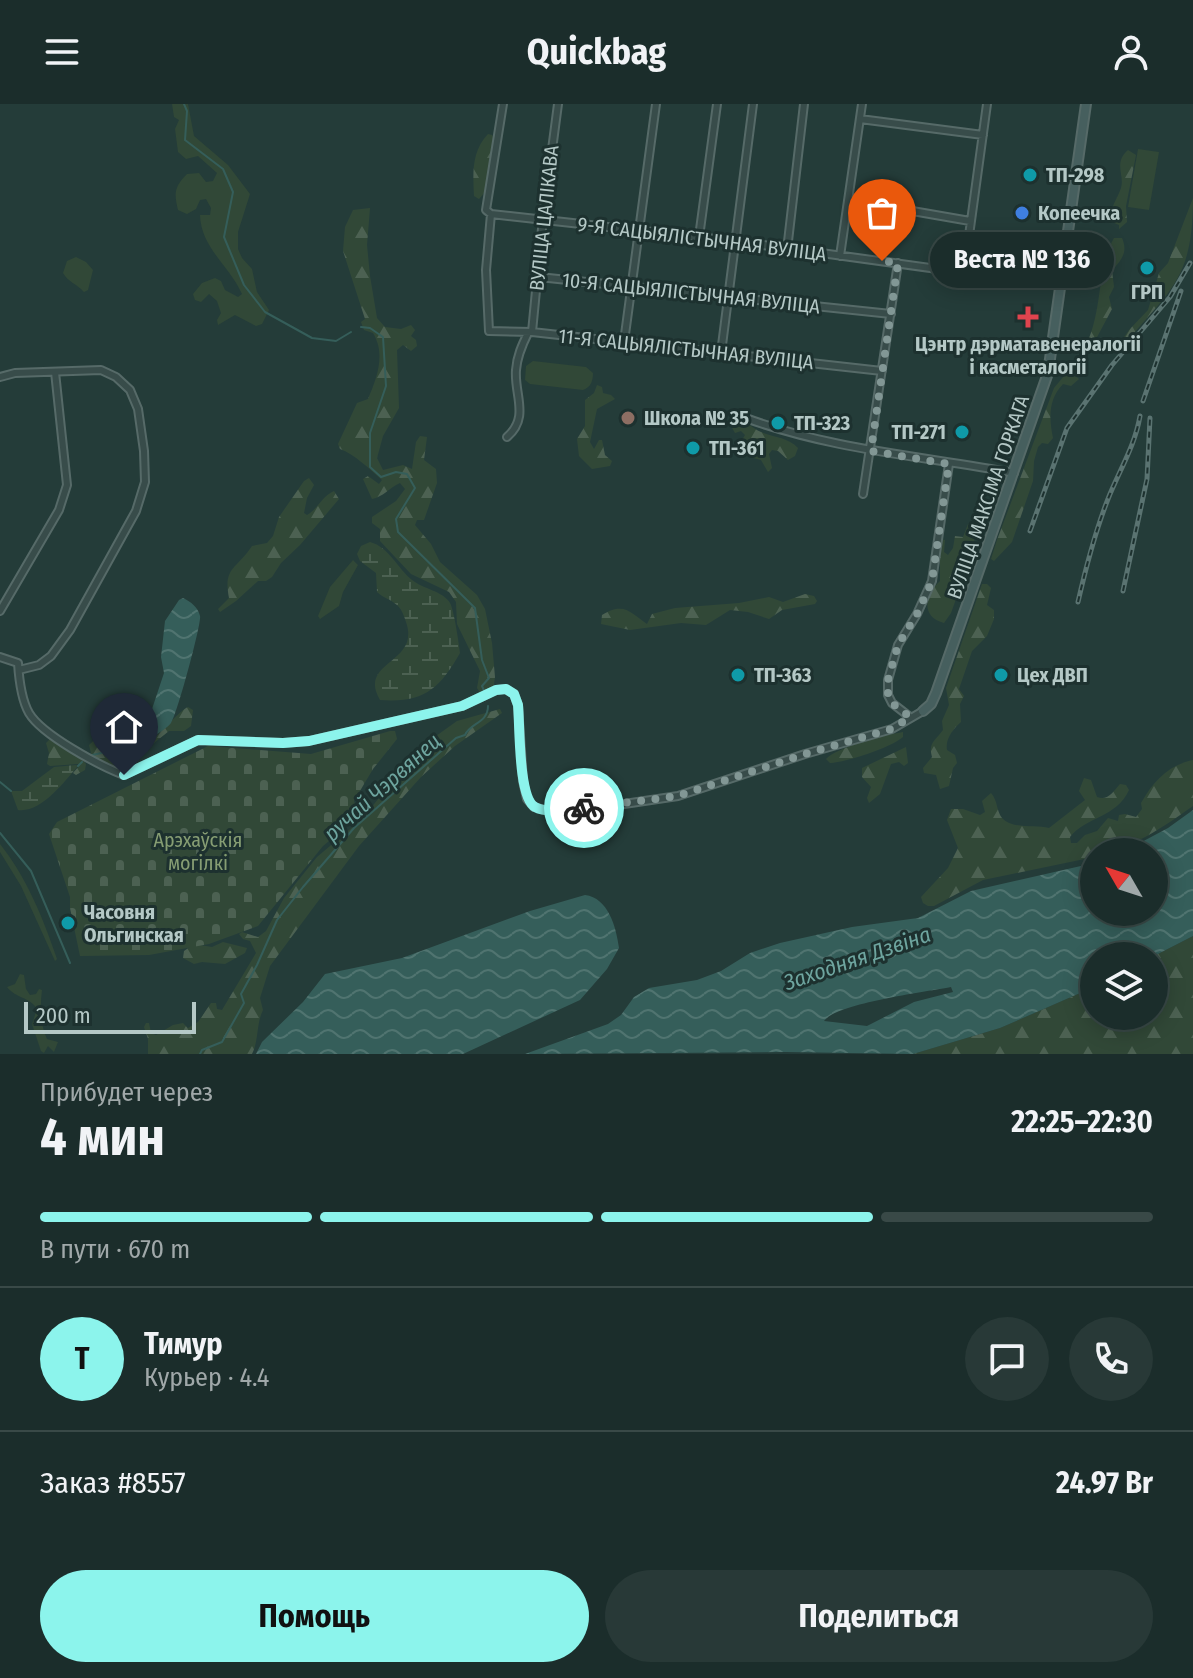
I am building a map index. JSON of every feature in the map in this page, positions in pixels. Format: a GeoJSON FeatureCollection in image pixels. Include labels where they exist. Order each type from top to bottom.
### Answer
{"type":"FeatureCollection","features":[{"type":"Feature","properties":{"kind":"main road","name":"ВУЛІЦА МАКСІМА ГОРКАГА"},"geometry":{"type":"LineString","coordinates":[[923,711],[936,693],[1048,373],[1088,104]]}},
{"type":"Feature","properties":{"kind":"street"},"geometry":{"type":"LineString","coordinates":[[489,212],[503,104]]}},
{"type":"Feature","properties":{"kind":"street","name":"ВУЛІЦА ЦАЛІКАВА"},"geometry":{"type":"LineString","coordinates":[[507,437],[518,424],[520,410],[515,372],[520,348],[530,332],[539,277],[543,218],[558,104]]}},
{"type":"Feature","properties":{"kind":"street"},"geometry":{"type":"LineString","coordinates":[[624,342],[656,104]]}},
{"type":"Feature","properties":{"kind":"street"},"geometry":{"type":"LineString","coordinates":[[699,237],[717,104]]}},
{"type":"Feature","properties":{"kind":"street"},"geometry":{"type":"LineString","coordinates":[[721,353],[753,104]]}},
{"type":"Feature","properties":{"kind":"street"},"geometry":{"type":"LineString","coordinates":[[787,250],[804,104]]}},
{"type":"Feature","properties":{"kind":"street"},"geometry":{"type":"LineString","coordinates":[[840,256],[862,104]]}},
{"type":"Feature","properties":{"kind":"street"},"geometry":{"type":"LineString","coordinates":[[964,272],[987,104]]}},
{"type":"Feature","properties":{"kind":"street"},"geometry":{"type":"LineString","coordinates":[[860,119],[983,135]]}},
{"type":"Feature","properties":{"kind":"street"},"geometry":{"type":"LineString","coordinates":[[849,200],[970,221]]}},
{"type":"Feature","properties":{"kind":"street","name":"9-Я САЦЫЯЛІСТЫЧНАЯ ВУЛІЦА"},"geometry":{"type":"LineString","coordinates":[[489,212],[734,241],[1061,286]]}},
{"type":"Feature","properties":{"kind":"street","name":"11-Я САЦЫЯЛІСТЫЧНАЯ ВУЛІЦА"},"geometry":{"type":"LineString","coordinates":[[489,212],[486,270],[489,331],[530,332],[882,371]]}},
{"type":"Feature","properties":{"kind":"street"},"geometry":{"type":"LineString","coordinates":[[863,494],[898,263]]}},
{"type":"Feature","properties":{"kind":"street","name":"10-Я САЦЫЯЛІСТЫЧНАЯ ВУЛІЦА"},"geometry":{"type":"LineString","coordinates":[[539,277],[891,314]]}},
{"type":"Feature","properties":{"kind":"street"},"geometry":{"type":"LineString","coordinates":[[0,377],[15,373],[101,370],[116,377],[130,390],[138,409],[145,482],[136,511],[60,645],[39,665],[19,670]]}},
{"type":"Feature","properties":{"kind":"street"},"geometry":{"type":"LineString","coordinates":[[0,611],[59,510],[67,485],[55,372]]}},
{"type":"Feature","properties":{"kind":"street"},"geometry":{"type":"LineString","coordinates":[[743,417],[783,432],[871,451],[1014,473]]}},
{"type":"Feature","properties":{"kind":"street"},"geometry":{"type":"LineString","coordinates":[[910,717],[892,703],[888,695],[888,680],[898,645],[932,581],[949,464]]}},
{"type":"Feature","properties":{"kind":"street"},"geometry":{"type":"LineString","coordinates":[[0,657],[18,663],[24,704],[31,717],[96,764],[124,775],[198,740],[309,741],[462,706],[496,690],[506,689],[514,694],[518,705],[527,799],[534,807],[545,810],[604,807],[678,796],[892,729],[923,711]]}},
{"type":"Feature","properties":{"kind":"green space"},"geometry":{"type":"Polygon","coordinates":[[[172,104],[188,104],[194,136],[228,165],[250,194],[238,232],[238,249],[252,269],[257,292],[269,310],[262,324],[256,326],[235,315],[218,325],[221,313],[217,301],[209,294],[201,302],[195,300],[193,294],[202,283],[215,278],[221,281],[225,290],[238,297],[242,294],[205,237],[200,215],[210,215],[211,208],[206,199],[200,200],[196,209],[187,214],[178,210],[176,190],[187,174],[199,173],[206,182],[213,181],[217,173],[198,156],[186,159],[178,152],[175,129],[179,120],[174,117],[172,104]]]}},
{"type":"Feature","properties":{"kind":"green space"},"geometry":{"type":"Polygon","coordinates":[[[488,134],[494,138],[486,191],[479,199],[474,196],[474,164],[478,148],[488,134]]]}},
{"type":"Feature","properties":{"kind":"green space"},"geometry":{"type":"Polygon","coordinates":[[[1138,149],[1159,152],[1149,210],[1128,207],[1138,149]]]}},
{"type":"Feature","properties":{"kind":"green space"},"geometry":{"type":"Polygon","coordinates":[[[1128,150],[1136,155],[1126,206],[1127,222],[1119,229],[1119,225],[1110,221],[1110,216],[1122,183],[1121,160],[1128,150]]]}},
{"type":"Feature","properties":{"kind":"green space"},"geometry":{"type":"Polygon","coordinates":[[[1193,198],[1192,226],[1183,268],[1164,298],[1120,350],[1114,352],[1148,310],[1159,273],[1168,263],[1193,198]]]}},
{"type":"Feature","properties":{"kind":"green space"},"geometry":{"type":"Polygon","coordinates":[[[370,208],[367,245],[377,318],[385,327],[401,329],[411,325],[415,330],[411,336],[417,346],[411,351],[403,345],[397,350],[399,408],[383,436],[377,458],[383,470],[403,465],[412,469],[416,442],[420,436],[427,437],[424,460],[436,469],[437,483],[424,520],[417,520],[415,525],[431,544],[440,562],[477,595],[485,609],[495,677],[493,691],[481,694],[477,688],[480,671],[457,624],[456,602],[449,592],[411,574],[380,541],[380,529],[372,523],[372,517],[396,501],[405,489],[400,483],[372,499],[363,479],[368,476],[379,484],[382,480],[357,458],[340,449],[338,444],[357,403],[368,399],[379,366],[377,341],[373,333],[364,330],[361,322],[365,319],[343,251],[345,227],[353,210],[370,208]]]}},
{"type":"Feature","properties":{"kind":"green space"},"geometry":{"type":"Polygon","coordinates":[[[1114,238],[1122,238],[1124,252],[1112,270],[1114,287],[1109,297],[1112,309],[1096,339],[1092,340],[1089,338],[1105,261],[1114,238]]]}},
{"type":"Feature","properties":{"kind":"green space"},"geometry":{"type":"Polygon","coordinates":[[[76,257],[93,270],[88,290],[84,292],[63,273],[67,261],[76,257]]]}},
{"type":"Feature","properties":{"kind":"green space"},"geometry":{"type":"Polygon","coordinates":[[[533,361],[586,367],[593,373],[592,381],[583,390],[530,384],[525,380],[526,366],[533,361]]]}},
{"type":"Feature","properties":{"kind":"green space"},"geometry":{"type":"Polygon","coordinates":[[[1073,373],[1079,379],[1071,386],[1063,384],[1052,403],[1053,438],[1048,444],[1042,443],[1038,447],[1033,481],[1012,542],[994,561],[991,559],[997,540],[1054,388],[1064,376],[1073,373]]]}},
{"type":"Feature","properties":{"kind":"green space"},"geometry":{"type":"Polygon","coordinates":[[[597,385],[602,387],[603,393],[615,399],[597,409],[590,442],[594,449],[602,440],[605,455],[612,461],[610,466],[592,469],[579,456],[577,439],[585,426],[585,400],[594,393],[597,385]]]}},
{"type":"Feature","properties":{"kind":"green space"},"geometry":{"type":"Polygon","coordinates":[[[738,419],[761,432],[790,442],[798,448],[795,456],[788,460],[772,450],[769,454],[772,468],[768,472],[761,460],[742,455],[738,447],[745,435],[741,431],[735,433],[731,426],[732,421],[738,419]]]}},
{"type":"Feature","properties":{"kind":"green space"},"geometry":{"type":"Polygon","coordinates":[[[309,478],[314,485],[304,513],[307,515],[334,491],[339,499],[272,577],[258,581],[220,612],[218,609],[229,598],[228,580],[232,569],[252,546],[267,543],[273,536],[279,517],[309,478]]]}},
{"type":"Feature","properties":{"kind":"green space"},"geometry":{"type":"Polygon","coordinates":[[[968,524],[975,528],[974,546],[962,564],[956,599],[944,623],[931,615],[927,605],[931,592],[940,581],[940,539],[945,540],[944,552],[948,555],[955,536],[963,537],[968,524]]]}},
{"type":"Feature","properties":{"kind":"green space"},"geometry":{"type":"Polygon","coordinates":[[[370,542],[388,553],[412,580],[443,596],[452,607],[460,653],[437,685],[419,696],[380,700],[375,687],[376,677],[398,655],[408,636],[401,609],[377,592],[376,573],[360,561],[357,554],[361,546],[370,542]]]}},
{"type":"Feature","properties":{"kind":"green space"},"geometry":{"type":"Polygon","coordinates":[[[353,560],[358,565],[339,606],[320,619],[318,616],[330,587],[353,560]]]}},
{"type":"Feature","properties":{"kind":"green space"},"geometry":{"type":"Polygon","coordinates":[[[982,584],[991,588],[987,605],[994,610],[994,619],[987,636],[972,651],[959,689],[964,696],[960,704],[961,722],[947,742],[947,750],[955,755],[957,763],[949,786],[940,789],[936,775],[924,773],[923,768],[932,757],[933,742],[943,730],[942,721],[949,705],[946,688],[982,584]]]}},
{"type":"Feature","properties":{"kind":"green space"},"geometry":{"type":"Polygon","coordinates":[[[805,594],[814,596],[815,604],[782,610],[769,619],[730,610],[706,625],[681,623],[630,630],[601,624],[602,615],[616,609],[627,610],[647,624],[652,614],[675,608],[739,603],[769,597],[783,602],[805,594]]]}},
{"type":"Feature","properties":{"kind":"green space"},"geometry":{"type":"Polygon","coordinates":[[[188,707],[193,710],[191,726],[184,731],[169,731],[143,747],[133,761],[123,759],[121,769],[93,761],[89,745],[100,735],[109,736],[119,754],[123,752],[116,738],[120,731],[130,738],[140,728],[144,738],[152,740],[188,707]]]}},
{"type":"Feature","properties":{"kind":"green space"},"geometry":{"type":"Polygon","coordinates":[[[500,709],[502,713],[455,746],[421,777],[359,846],[270,966],[260,998],[263,1010],[252,1054],[148,1054],[146,1023],[149,1023],[151,1033],[156,1035],[173,1025],[183,1023],[188,1028],[198,1022],[211,1003],[216,1003],[217,1009],[222,1010],[256,953],[250,941],[239,934],[242,932],[258,937],[266,931],[284,898],[317,857],[362,819],[379,798],[392,790],[397,778],[413,767],[436,736],[457,721],[500,709]]]}},
{"type":"Feature","properties":{"kind":"green space","name":"Арэхаўскія могілкі"},"geometry":{"type":"Polygon","coordinates":[[[395,731],[397,739],[373,769],[354,801],[359,816],[323,846],[258,926],[209,944],[149,955],[80,956],[70,897],[49,834],[57,822],[208,746],[311,754],[395,731]]]}},
{"type":"Feature","properties":{"kind":"green space"},"geometry":{"type":"Polygon","coordinates":[[[903,732],[903,737],[897,741],[868,754],[830,763],[826,759],[850,746],[903,732]]]}},
{"type":"Feature","properties":{"kind":"green space"},"geometry":{"type":"Polygon","coordinates":[[[51,738],[80,757],[86,764],[85,770],[76,775],[73,773],[78,764],[47,764],[49,753],[46,743],[51,738]]]}},
{"type":"Feature","properties":{"kind":"green space"},"geometry":{"type":"Polygon","coordinates":[[[906,747],[908,763],[904,766],[899,762],[891,764],[880,794],[869,803],[867,798],[871,787],[862,777],[862,768],[906,747]]]}},
{"type":"Feature","properties":{"kind":"green space"},"geometry":{"type":"Polygon","coordinates":[[[1193,760],[1193,806],[1142,838],[1082,838],[1097,831],[1108,818],[1118,821],[1119,815],[1125,814],[1136,817],[1142,809],[1141,803],[1156,781],[1184,762],[1193,760]]]}},
{"type":"Feature","properties":{"kind":"green space"},"geometry":{"type":"Polygon","coordinates":[[[76,765],[66,780],[43,802],[27,810],[18,810],[11,791],[22,791],[54,767],[76,765]]]}},
{"type":"Feature","properties":{"kind":"green space"},"geometry":{"type":"Polygon","coordinates":[[[1084,778],[1091,780],[1097,797],[1101,798],[1110,795],[1120,784],[1126,785],[1129,790],[1117,806],[1070,837],[1071,843],[1080,840],[1080,860],[983,880],[934,906],[923,903],[921,897],[948,868],[958,848],[947,820],[951,809],[963,809],[980,815],[985,812],[982,801],[991,793],[1000,815],[1007,822],[1049,828],[1085,800],[1079,791],[1084,778]]]}},
{"type":"Feature","properties":{"kind":"green space"},"geometry":{"type":"Polygon","coordinates":[[[0,844],[33,899],[57,959],[55,961],[21,886],[0,852],[0,844]]]}},
{"type":"Feature","properties":{"kind":"green space"},"geometry":{"type":"Polygon","coordinates":[[[1193,936],[1193,1054],[913,1054],[1000,1028],[1080,993],[1080,1030],[1168,1030],[1168,949],[1193,936]]]}},
{"type":"Feature","properties":{"kind":"green space"},"geometry":{"type":"Polygon","coordinates":[[[223,942],[247,948],[245,953],[225,964],[194,964],[183,958],[184,951],[194,944],[212,947],[223,942]]]}},
{"type":"Feature","properties":{"kind":"green space"},"geometry":{"type":"Polygon","coordinates":[[[20,974],[24,975],[30,995],[42,990],[42,1021],[47,1039],[58,1042],[54,1052],[48,1046],[44,1053],[41,1051],[32,1024],[37,1009],[7,987],[15,984],[20,974]]]}},
{"type":"Feature","properties":{"kind":"water"},"geometry":{"type":"Polygon","coordinates":[[[183,598],[194,605],[200,616],[188,669],[171,723],[151,738],[146,737],[147,724],[164,673],[161,657],[165,621],[183,598]]]}},
{"type":"Feature","properties":{"kind":"water","name":"Заходняя Дзвіна"},"geometry":{"type":"Polygon","coordinates":[[[1193,810],[1193,936],[1168,949],[1168,942],[1080,942],[1080,993],[1000,1028],[913,1054],[525,1054],[608,1024],[621,1015],[634,997],[649,988],[697,980],[721,971],[750,953],[852,927],[918,918],[971,891],[1080,866],[1080,926],[1168,926],[1168,838],[1149,838],[1193,810]],[[951,987],[883,999],[846,1009],[824,1021],[867,1026],[914,1002],[953,992],[951,987]]]}},
{"type":"Feature","properties":{"kind":"water"},"geometry":{"type":"Polygon","coordinates":[[[585,895],[600,901],[610,914],[619,948],[607,969],[580,1000],[463,1054],[256,1054],[262,1042],[303,1002],[325,974],[402,958],[530,911],[585,895]]]}},
{"type":"Feature","properties":{"kind":"waterway","name":"ручай Чэрвянец"},"geometry":{"type":"LineString","coordinates":[[184,104],[187,111],[185,140],[223,169],[233,192],[224,237],[244,285],[265,312],[312,338],[336,341],[351,332]]}},
{"type":"Feature","properties":{"kind":"waterway","name":"ручай Чэрвянец"},"geometry":{"type":"LineString","coordinates":[[361,327],[370,328],[383,337],[386,386],[370,433],[370,467],[381,477],[396,472],[407,474],[415,488],[396,519],[398,532],[475,608],[482,660],[489,678],[482,686],[485,693]]}},
{"type":"Feature","properties":{"kind":"waterway","name":"ручай Чэрвянец"},"geometry":{"type":"LineString","coordinates":[[200,1054],[202,1050],[222,1042],[244,1003],[241,994],[277,920],[303,887],[354,828],[456,738],[465,735],[485,716],[488,706]]}},
{"type":"Feature","properties":{"kind":"waterway"},"geometry":{"type":"LineString","coordinates":[[88,756],[132,746],[146,737]]}},
{"type":"Feature","properties":{"kind":"waterway"},"geometry":{"type":"LineString","coordinates":[[78,766],[82,762]]}},
{"type":"Feature","properties":{"kind":"waterway"},"geometry":{"type":"LineString","coordinates":[[0,782],[11,791]]}},
{"type":"Feature","properties":{"kind":"waterway"},"geometry":{"type":"LineString","coordinates":[[0,833],[31,871],[70,963]]}},
{"type":"Feature","properties":{"kind":"railway"},"geometry":{"type":"LineString","coordinates":[[1030,531],[1067,428],[1112,365],[1170,297],[1190,263]]}},
{"type":"Feature","properties":{"kind":"railway"},"geometry":{"type":"LineString","coordinates":[[1143,401],[1181,291]]}},
{"type":"Feature","properties":{"kind":"railway"},"geometry":{"type":"LineString","coordinates":[[1078,602],[1099,524],[1131,448],[1140,416]]}},
{"type":"Feature","properties":{"kind":"railway"},"geometry":{"type":"LineString","coordinates":[[1123,591],[1147,479],[1150,418]]}},
{"type":"Feature","properties":{"kind":"way so far"},"geometry":{"type":"LineString","coordinates":[[584,808],[678,796],[892,729],[910,717],[892,703],[888,695],[888,680],[898,645],[932,581],[949,464],[871,451],[898,263],[882,261]]}},
{"type":"Feature","properties":{"kind":"place","name":"ТП-298"},"geometry":{"type":"Point","coordinates":[1030,175]}},
{"type":"Feature","properties":{"kind":"place","name":"Копеечка"},"geometry":{"type":"Point","coordinates":[1022,213]}},
{"type":"Feature","properties":{"kind":"place","name":"Веста № 136"},"geometry":{"type":"Point","coordinates":[882,261]}},
{"type":"Feature","properties":{"kind":"place","name":"ГРП"},"geometry":{"type":"Point","coordinates":[1147,268]}},
{"type":"Feature","properties":{"kind":"place","name":"Цэнтр дэрматавенералогіі і касметалогіі"},"geometry":{"type":"Point","coordinates":[1028,317]}},
{"type":"Feature","properties":{"kind":"place","name":"Школа № 35"},"geometry":{"type":"Point","coordinates":[628,418]}},
{"type":"Feature","properties":{"kind":"place","name":"ТП-323"},"geometry":{"type":"Point","coordinates":[778,423]}},
{"type":"Feature","properties":{"kind":"place","name":"ТП-271"},"geometry":{"type":"Point","coordinates":[962,432]}},
{"type":"Feature","properties":{"kind":"place","name":"ТП-361"},"geometry":{"type":"Point","coordinates":[693,448]}},
{"type":"Feature","properties":{"kind":"place","name":"ТП-363"},"geometry":{"type":"Point","coordinates":[738,675]}},
{"type":"Feature","properties":{"kind":"place","name":"Цех ДВП"},"geometry":{"type":"Point","coordinates":[1001,675]}},
{"type":"Feature","properties":{"kind":"place","name":"Часовня Ольгинская"},"geometry":{"type":"Point","coordinates":[68,923]}},
{"type":"Feature","properties":{"kind":"route"},"geometry":{"type":"LineString","coordinates":[[124,775],[198,740],[309,741],[462,706],[496,690],[506,689],[514,694],[518,705],[527,799],[534,807],[545,810],[584,808]]}}]}
